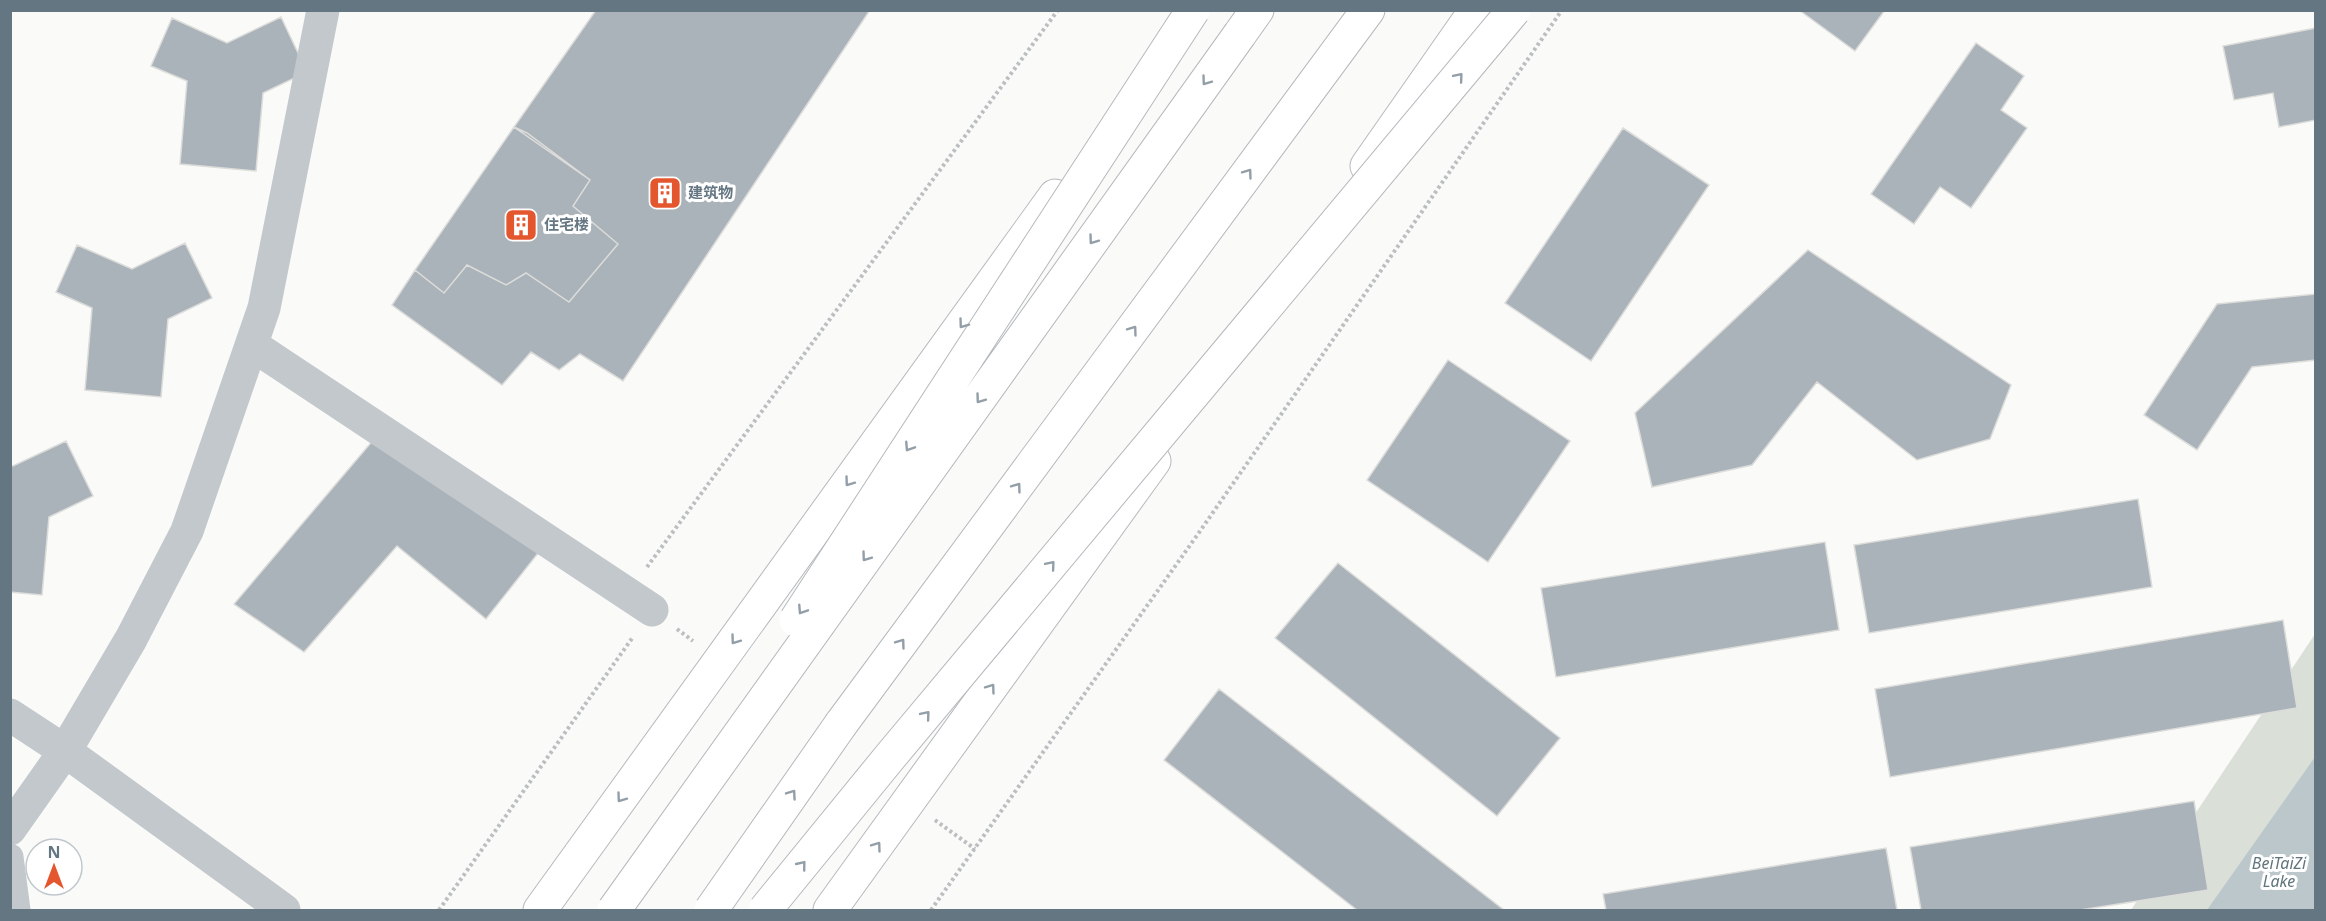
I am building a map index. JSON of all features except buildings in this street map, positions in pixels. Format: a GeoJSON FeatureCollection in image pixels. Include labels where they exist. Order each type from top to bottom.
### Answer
{"type":"FeatureCollection","features":[{"type":"Feature","properties":{"kind":"main road"},"geometry":{"type":"LineString","coordinates":[[540,910],[1191,10]]}},
{"type":"Feature","properties":{"kind":"main road"},"geometry":{"type":"LineString","coordinates":[[606,910],[1191,10]]}},
{"type":"Feature","properties":{"kind":"main road"},"geometry":{"type":"LineString","coordinates":[[614,910],[1257,10]]}},
{"type":"Feature","properties":{"kind":"main road"},"geometry":{"type":"LineString","coordinates":[[711,910],[841,724],[1368,10]]}},
{"type":"Feature","properties":{"kind":"main road"},"geometry":{"type":"LineString","coordinates":[[831,910],[1354,184],[1476,10]]}},
{"type":"Feature","properties":{"kind":"main road"},"geometry":{"type":"LineString","coordinates":[[765,910],[1514,10]]}},
{"type":"Feature","properties":{"kind":"street"},"geometry":{"type":"LineString","coordinates":[[10,829],[65,751],[131,639],[188,531],[264,308],[323,10]]}},
{"type":"Feature","properties":{"kind":"street"},"geometry":{"type":"LineString","coordinates":[[252,345],[639,602]]}},
{"type":"Feature","properties":{"kind":"street"},"geometry":{"type":"LineString","coordinates":[[10,715],[65,751],[284,910]]}},
{"type":"Feature","properties":{"kind":"street"},"geometry":{"type":"LineString","coordinates":[[10,857],[17,910]]}},
{"type":"Feature","properties":{"kind":"path"},"geometry":{"type":"LineString","coordinates":[[639,602],[1058,10]]}},
{"type":"Feature","properties":{"kind":"path"},"geometry":{"type":"LineString","coordinates":[[931,910],[1198,534],[1562,10]]}},
{"type":"Feature","properties":{"kind":"shaded area"},"geometry":{"type":"Polygon","coordinates":[[[2315,634],[2315,910],[2131,910],[2315,634]]]}},
{"type":"Feature","properties":{"kind":"water","name":"BeiTaiZi Lake"},"geometry":{"type":"Polygon","coordinates":[[[2315,757],[2315,910],[2207,910],[2315,757]]]}},
{"type":"Feature","properties":{"kind":"place","name":"建筑物"},"geometry":{"type":"Point","coordinates":[665,193]}},
{"type":"Feature","properties":{"kind":"place","name":"住宅楼"},"geometry":{"type":"Point","coordinates":[521,225]}}]}
